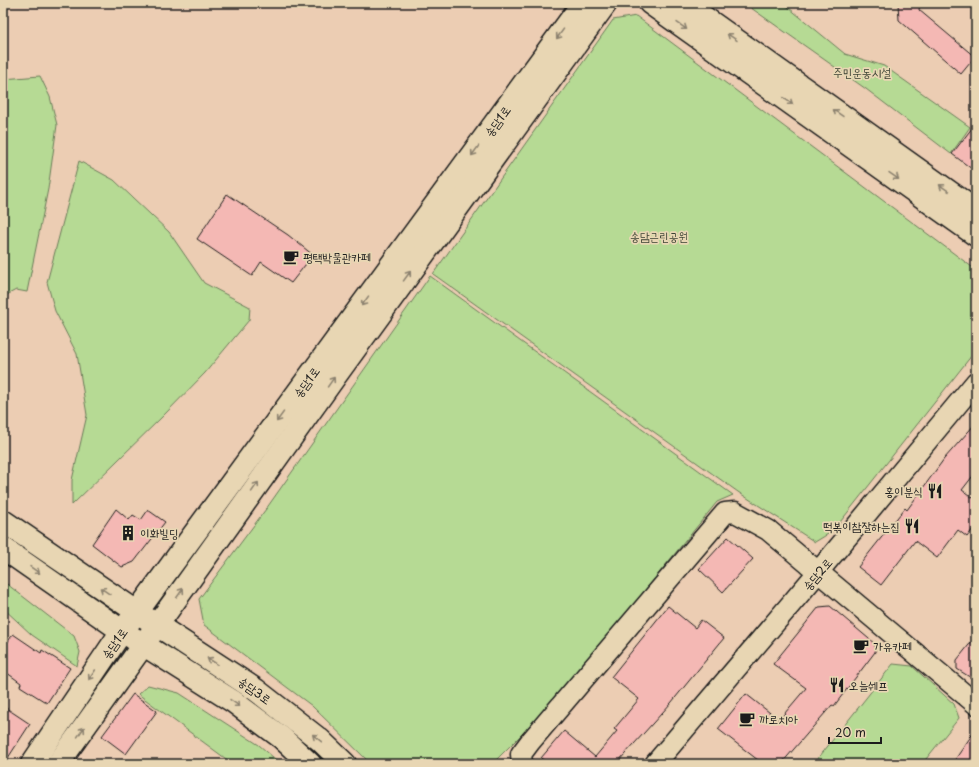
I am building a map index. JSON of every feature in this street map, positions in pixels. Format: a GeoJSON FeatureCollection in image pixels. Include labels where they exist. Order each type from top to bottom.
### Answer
{"type":"FeatureCollection","features":[{"type":"Feature","properties":{"kind":"main road","name":"송담1로"},"geometry":{"type":"LineString","coordinates":[[32,764],[122,631],[584,3]]}},
{"type":"Feature","properties":{"kind":"main road","name":"송담1로"},"geometry":{"type":"LineString","coordinates":[[58,764],[340,368],[606,3]]}},
{"type":"Feature","properties":{"kind":"main road"},"geometry":{"type":"LineString","coordinates":[[650,3],[976,234]]}},
{"type":"Feature","properties":{"kind":"main road"},"geometry":{"type":"LineString","coordinates":[[684,3],[976,210]]}},
{"type":"Feature","properties":{"kind":"main road","name":"송담3로"},"geometry":{"type":"LineString","coordinates":[[3,521],[137,612],[256,690],[320,740],[345,764]]}},
{"type":"Feature","properties":{"kind":"main road","name":"송담3로"},"geometry":{"type":"LineString","coordinates":[[3,548],[122,631],[234,702],[282,738],[310,764]]}},
{"type":"Feature","properties":{"kind":"main road"},"geometry":{"type":"LineString","coordinates":[[122,631],[157,625]]}},
{"type":"Feature","properties":{"kind":"street","name":"송담2로"},"geometry":{"type":"LineString","coordinates":[[655,764],[819,571],[976,382]]}},
{"type":"Feature","properties":{"kind":"street"},"geometry":{"type":"LineString","coordinates":[[522,764],[521,754],[530,742],[725,513],[735,512],[768,530],[819,571],[976,704]]}},
{"type":"Feature","properties":{"kind":"green space","name":"주민운동시설"},"geometry":{"type":"Polygon","coordinates":[[[744,3],[783,3],[845,54],[884,66],[970,127],[951,154],[866,89],[744,3]]]}},
{"type":"Feature","properties":{"kind":"green space","name":"송담근린공원"},"geometry":{"type":"Polygon","coordinates":[[[636,16],[976,270],[976,350],[833,531],[815,542],[738,492],[433,274],[613,20],[636,16]]]}},
{"type":"Feature","properties":{"kind":"green space"},"geometry":{"type":"Polygon","coordinates":[[[40,76],[50,97],[57,125],[48,189],[27,292],[16,290],[3,297],[3,79],[40,76]]]}},
{"type":"Feature","properties":{"kind":"green space"},"geometry":{"type":"Polygon","coordinates":[[[79,161],[114,180],[169,232],[204,283],[250,307],[249,320],[205,373],[72,505],[72,480],[87,415],[77,354],[55,311],[47,282],[79,161]]]}},
{"type":"Feature","properties":{"kind":"green space"},"geometry":{"type":"Polygon","coordinates":[[[430,276],[733,495],[717,502],[576,675],[526,730],[492,764],[371,764],[312,706],[204,625],[199,599],[266,509],[430,276]]]}},
{"type":"Feature","properties":{"kind":"green space"},"geometry":{"type":"Polygon","coordinates":[[[3,581],[74,636],[80,652],[77,666],[32,635],[3,608],[3,581]]]}},
{"type":"Feature","properties":{"kind":"green space"},"geometry":{"type":"Polygon","coordinates":[[[893,664],[912,666],[954,704],[959,718],[922,764],[820,764],[816,761],[893,664]]]}},
{"type":"Feature","properties":{"kind":"green space"},"geometry":{"type":"Polygon","coordinates":[[[148,685],[179,693],[259,745],[281,764],[233,764],[138,694],[148,685]]]}},
{"type":"Feature","properties":{"kind":"building"},"geometry":{"type":"Polygon","coordinates":[[[898,3],[920,3],[919,10],[975,57],[961,74],[899,20],[898,3]]]}},
{"type":"Feature","properties":{"kind":"building"},"geometry":{"type":"Polygon","coordinates":[[[976,123],[976,172],[952,154],[976,123]]]}},
{"type":"Feature","properties":{"kind":"building"},"geometry":{"type":"Polygon","coordinates":[[[227,194],[288,235],[313,255],[291,283],[261,262],[252,276],[197,239],[227,194]]]}},
{"type":"Feature","properties":{"kind":"building"},"geometry":{"type":"Polygon","coordinates":[[[976,423],[976,472],[962,490],[976,500],[976,525],[967,537],[958,530],[937,558],[915,541],[881,585],[858,567],[905,508],[907,510],[944,459],[976,423]]]}},
{"type":"Feature","properties":{"kind":"building","name":"이화빌딩"},"geometry":{"type":"Polygon","coordinates":[[[116,509],[129,520],[133,515],[141,520],[148,510],[165,522],[134,562],[122,567],[92,544],[116,509]]]}},
{"type":"Feature","properties":{"kind":"building"},"geometry":{"type":"Polygon","coordinates":[[[728,537],[753,559],[723,592],[699,569],[728,537]]]}},
{"type":"Feature","properties":{"kind":"building"},"geometry":{"type":"Polygon","coordinates":[[[668,606],[695,628],[701,620],[724,638],[671,703],[616,764],[548,764],[541,758],[564,731],[595,757],[617,731],[614,729],[639,699],[611,677],[668,606]]]}},
{"type":"Feature","properties":{"kind":"building"},"geometry":{"type":"Polygon","coordinates":[[[830,606],[875,644],[875,652],[834,706],[832,705],[781,764],[763,764],[718,729],[746,694],[779,720],[806,688],[773,664],[819,607],[830,606]]]}},
{"type":"Feature","properties":{"kind":"building"},"geometry":{"type":"Polygon","coordinates":[[[13,634],[41,653],[42,650],[70,668],[47,703],[20,686],[21,683],[3,670],[3,649],[13,634]]]}},
{"type":"Feature","properties":{"kind":"building"},"geometry":{"type":"Polygon","coordinates":[[[976,636],[976,681],[957,669],[957,660],[976,636]]]}},
{"type":"Feature","properties":{"kind":"building"},"geometry":{"type":"Polygon","coordinates":[[[133,694],[157,711],[126,754],[102,736],[133,694]]]}},
{"type":"Feature","properties":{"kind":"building"},"geometry":{"type":"Polygon","coordinates":[[[3,706],[30,724],[4,764],[3,764],[3,706]]]}},
{"type":"Feature","properties":{"kind":"building"},"geometry":{"type":"Polygon","coordinates":[[[976,729],[976,764],[952,764],[976,729]]]}},
{"type":"Feature","properties":{"kind":"place","name":"평택박물관카페"},"geometry":{"type":"Point","coordinates":[291,257]}},
{"type":"Feature","properties":{"kind":"place","name":"홍이분식"},"geometry":{"type":"Point","coordinates":[935,491]}},
{"type":"Feature","properties":{"kind":"place","name":"떡볶이참잘하는집"},"geometry":{"type":"Point","coordinates":[912,526]}},
{"type":"Feature","properties":{"kind":"place","name":"이화빌딩"},"geometry":{"type":"Point","coordinates":[128,533]}},
{"type":"Feature","properties":{"kind":"place","name":"가유카페"},"geometry":{"type":"Point","coordinates":[861,646]}},
{"type":"Feature","properties":{"kind":"place","name":"오늘쉐프"},"geometry":{"type":"Point","coordinates":[837,685]}},
{"type":"Feature","properties":{"kind":"place","name":"까로치아"},"geometry":{"type":"Point","coordinates":[747,719]}}]}
